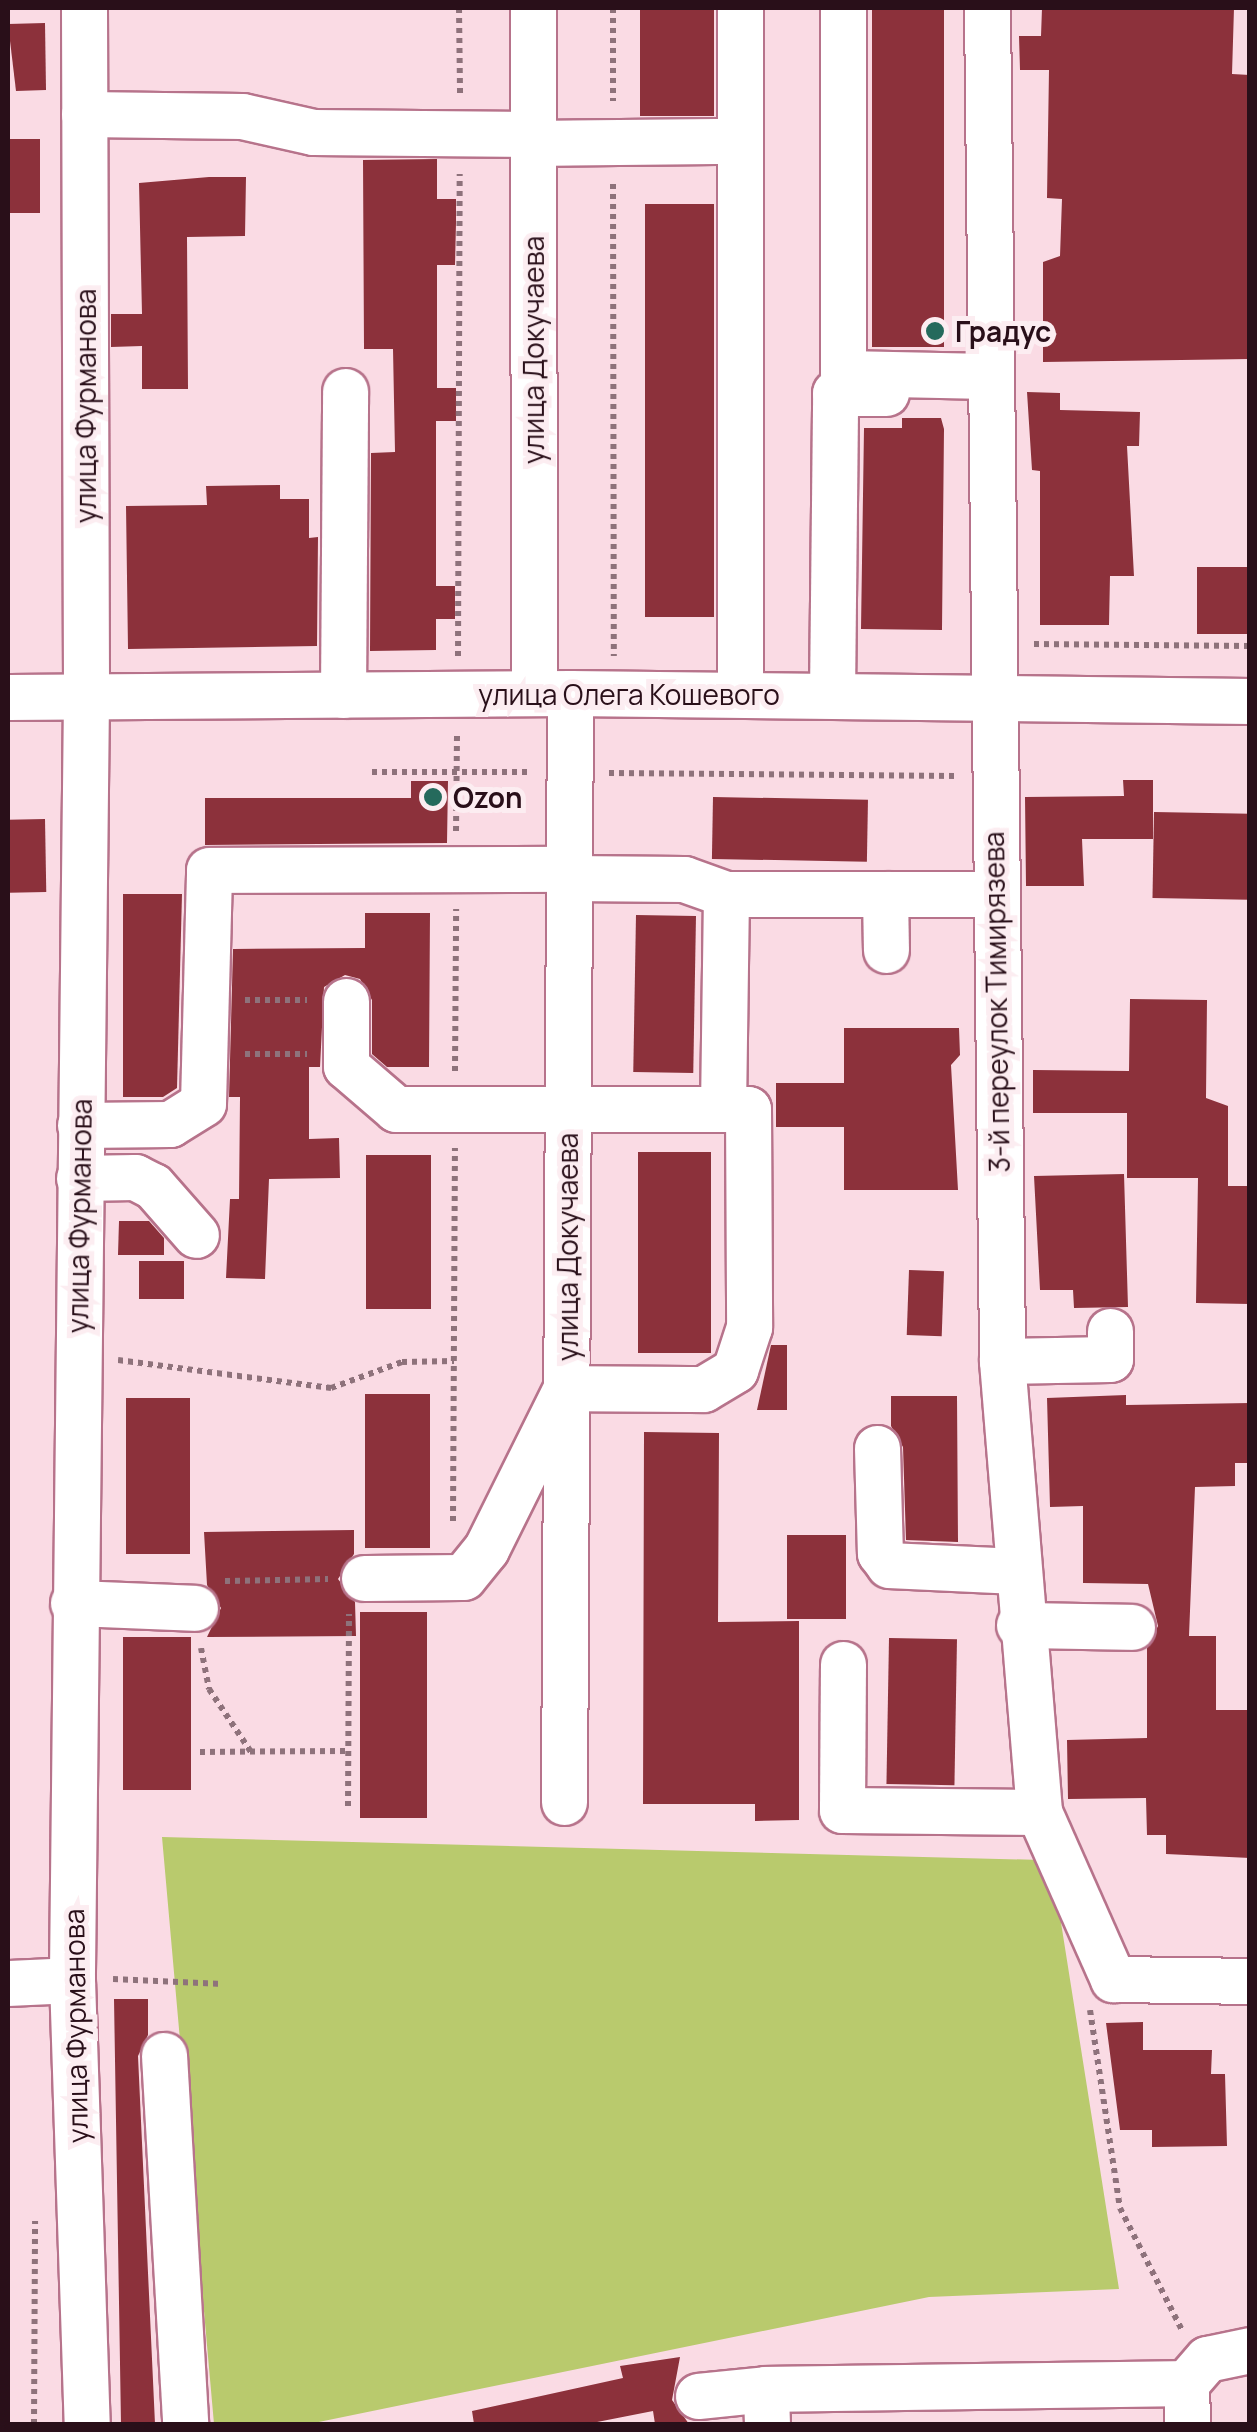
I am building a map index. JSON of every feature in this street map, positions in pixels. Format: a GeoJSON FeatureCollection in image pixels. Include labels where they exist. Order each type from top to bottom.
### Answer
{"type":"FeatureCollection","features":[{"type":"Feature","properties":{"kind":"street","name":"улица Фурманова"},"geometry":{"type":"LineString","coordinates":[[84,8],[86,698],[73,1604],[72,1980],[86,2424]]}},
{"type":"Feature","properties":{"kind":"street","name":"улица Докучаева"},"geometry":{"type":"LineString","coordinates":[[533,8],[532,138],[552,693],[569,773],[564,1802]]}},
{"type":"Feature","properties":{"kind":"street"},"geometry":{"type":"LineString","coordinates":[[740,8],[740,694]]}},
{"type":"Feature","properties":{"kind":"street"},"geometry":{"type":"LineString","coordinates":[[843,8],[844,374],[990,376]]}},
{"type":"Feature","properties":{"kind":"street","name":"3-й переулок Тимирязева"},"geometry":{"type":"LineString","coordinates":[[988,8],[994,894],[1002,1361],[1019,1625],[1039,1812],[1113,1978],[1250,1981]]}},
{"type":"Feature","properties":{"kind":"street"},"geometry":{"type":"LineString","coordinates":[[84,114],[613,142],[740,141]]}},
{"type":"Feature","properties":{"kind":"street"},"geometry":{"type":"LineString","coordinates":[[342,695],[345,391]]}},
{"type":"Feature","properties":{"kind":"street"},"geometry":{"type":"LineString","coordinates":[[832,695],[835,393],[938,394]]}},
{"type":"Feature","properties":{"kind":"street","name":"улица Олега Кошевого"},"geometry":{"type":"LineString","coordinates":[[8,697],[614,693],[1250,701]]}},
{"type":"Feature","properties":{"kind":"street"},"geometry":{"type":"LineString","coordinates":[[80,1125],[154,1126],[191,1115],[208,1090],[208,870],[456,869],[684,879],[726,894],[994,894]]}},
{"type":"Feature","properties":{"kind":"street"},"geometry":{"type":"LineString","coordinates":[[723,1109],[726,894]]}},
{"type":"Feature","properties":{"kind":"street"},"geometry":{"type":"LineString","coordinates":[[885,894],[886,950]]}},
{"type":"Feature","properties":{"kind":"street"},"geometry":{"type":"LineString","coordinates":[[346,1001],[346,1066],[396,1109],[748,1110],[749,1328],[735,1370],[703,1389],[566,1388],[486,1549],[464,1578],[357,1578]]}},
{"type":"Feature","properties":{"kind":"street"},"geometry":{"type":"LineString","coordinates":[[80,1178],[135,1177],[153,1186],[196,1235]]}},
{"type":"Feature","properties":{"kind":"street"},"geometry":{"type":"LineString","coordinates":[[1002,1361],[1110,1359],[1110,1331]]}},
{"type":"Feature","properties":{"kind":"street"},"geometry":{"type":"LineString","coordinates":[[877,1448],[880,1553],[890,1565],[1016,1571]]}},
{"type":"Feature","properties":{"kind":"street"},"geometry":{"type":"LineString","coordinates":[[73,1604],[195,1608]]}},
{"type":"Feature","properties":{"kind":"street"},"geometry":{"type":"LineString","coordinates":[[1019,1625],[1132,1627]]}},
{"type":"Feature","properties":{"kind":"street"},"geometry":{"type":"LineString","coordinates":[[842,1664],[842,1810],[1039,1812]]}},
{"type":"Feature","properties":{"kind":"street"},"geometry":{"type":"LineString","coordinates":[[8,1983],[72,1980]]}},
{"type":"Feature","properties":{"kind":"street"},"geometry":{"type":"LineString","coordinates":[[164,2056],[185,2424]]}},
{"type":"Feature","properties":{"kind":"street"},"geometry":{"type":"LineString","coordinates":[[698,2396],[766,2407],[1207,2379]]}},
{"type":"Feature","properties":{"kind":"path"},"geometry":{"type":"LineString","coordinates":[[452,1577],[459,8]]}},
{"type":"Feature","properties":{"kind":"path"},"geometry":{"type":"LineString","coordinates":[[613,8],[614,693]]}},
{"type":"Feature","properties":{"kind":"path"},"geometry":{"type":"LineString","coordinates":[[993,644],[1250,646]]}},
{"type":"Feature","properties":{"kind":"path"},"geometry":{"type":"LineString","coordinates":[[614,758],[614,791]]}},
{"type":"Feature","properties":{"kind":"path"},"geometry":{"type":"LineString","coordinates":[[372,772],[994,776]]}},
{"type":"Feature","properties":{"kind":"path"},"geometry":{"type":"LineString","coordinates":[[209,1000],[346,1001]]}},
{"type":"Feature","properties":{"kind":"path"},"geometry":{"type":"LineString","coordinates":[[208,1054],[346,1054]]}},
{"type":"Feature","properties":{"kind":"path"},"geometry":{"type":"LineString","coordinates":[[77,1360],[154,1360],[221,1379],[331,1388],[402,1362],[454,1360]]}},
{"type":"Feature","properties":{"kind":"path"},"geometry":{"type":"LineString","coordinates":[[251,1752],[229,1730],[210,1689],[195,1608],[195,1582],[357,1578],[348,1806]]}},
{"type":"Feature","properties":{"kind":"path"},"geometry":{"type":"LineString","coordinates":[[200,1752],[348,1752]]}},
{"type":"Feature","properties":{"kind":"path"},"geometry":{"type":"LineString","coordinates":[[1093,1938],[1081,1958],[1120,2208],[1172,2319],[1207,2379]]}},
{"type":"Feature","properties":{"kind":"path"},"geometry":{"type":"LineString","coordinates":[[72,1980],[222,1984]]}},
{"type":"Feature","properties":{"kind":"green space"},"geometry":{"type":"Polygon","coordinates":[[[162,1837],[1041,1860],[1053,1872],[1119,2289],[929,2297],[309,2424],[214,2424],[162,1837]]]}},
{"type":"Feature","properties":{"kind":"building"},"geometry":{"type":"Polygon","coordinates":[[[640,8],[714,8],[714,116],[640,116],[640,8]]]}},
{"type":"Feature","properties":{"kind":"building"},"geometry":{"type":"Polygon","coordinates":[[[872,8],[944,8],[944,347],[872,347],[872,8]]]}},
{"type":"Feature","properties":{"kind":"building"},"geometry":{"type":"Polygon","coordinates":[[[1042,8],[1234,8],[1232,74],[1250,75],[1250,359],[1043,362],[1043,262],[1060,256],[1062,199],[1047,198],[1049,70],[1020,70],[1019,36],[1041,36],[1042,8]]]}},
{"type":"Feature","properties":{"kind":"building"},"geometry":{"type":"Polygon","coordinates":[[[45,23],[46,90],[16,91],[8,24],[45,23]]]}},
{"type":"Feature","properties":{"kind":"building"},"geometry":{"type":"Polygon","coordinates":[[[8,139],[40,139],[40,213],[8,213],[8,139]]]}},
{"type":"Feature","properties":{"kind":"building"},"geometry":{"type":"Polygon","coordinates":[[[437,159],[437,199],[456,199],[456,223],[455,265],[437,265],[437,388],[456,388],[456,421],[436,421],[436,586],[455,586],[455,619],[436,619],[436,650],[370,651],[371,453],[395,452],[393,349],[364,349],[363,160],[437,159]]]}},
{"type":"Feature","properties":{"kind":"building"},"geometry":{"type":"Polygon","coordinates":[[[246,177],[245,236],[187,237],[188,389],[142,389],[142,346],[111,347],[111,314],[142,314],[139,183],[246,177]]]}},
{"type":"Feature","properties":{"kind":"building"},"geometry":{"type":"Polygon","coordinates":[[[645,204],[714,204],[714,617],[645,617],[645,204]]]}},
{"type":"Feature","properties":{"kind":"building"},"geometry":{"type":"Polygon","coordinates":[[[1027,392],[1060,393],[1060,410],[1140,412],[1139,446],[1127,446],[1134,576],[1110,576],[1109,625],[1040,625],[1040,471],[1032,470],[1027,392]]]}},
{"type":"Feature","properties":{"kind":"building"},"geometry":{"type":"Polygon","coordinates":[[[902,418],[941,418],[944,429],[942,630],[861,629],[864,428],[902,428],[902,418]]]}},
{"type":"Feature","properties":{"kind":"building"},"geometry":{"type":"Polygon","coordinates":[[[280,485],[280,499],[309,499],[309,538],[318,537],[317,646],[128,649],[126,506],[207,505],[206,486],[280,485]]]}},
{"type":"Feature","properties":{"kind":"building"},"geometry":{"type":"Polygon","coordinates":[[[1197,567],[1250,567],[1250,634],[1197,634],[1197,567]]]}},
{"type":"Feature","properties":{"kind":"building"},"geometry":{"type":"Polygon","coordinates":[[[1123,780],[1153,780],[1153,839],[1082,839],[1084,886],[1026,886],[1025,797],[1124,796],[1123,780]]]}},
{"type":"Feature","properties":{"kind":"building"},"geometry":{"type":"Polygon","coordinates":[[[411,781],[448,781],[447,843],[205,845],[205,798],[411,798],[411,781]]]}},
{"type":"Feature","properties":{"kind":"building"},"geometry":{"type":"Polygon","coordinates":[[[713,797],[868,800],[867,862],[712,859],[713,797]]]}},
{"type":"Feature","properties":{"kind":"building"},"geometry":{"type":"Polygon","coordinates":[[[1154,812],[1250,814],[1248,900],[1152,898],[1154,812]]]}},
{"type":"Feature","properties":{"kind":"building"},"geometry":{"type":"Polygon","coordinates":[[[45,819],[46,892],[9,893],[8,820],[45,819]]]}},
{"type":"Feature","properties":{"kind":"building"},"geometry":{"type":"Polygon","coordinates":[[[123,894],[182,894],[177,1088],[163,1097],[123,1097],[123,894]]]}},
{"type":"Feature","properties":{"kind":"building"},"geometry":{"type":"Polygon","coordinates":[[[365,913],[430,913],[429,1067],[387,1067],[372,1054],[372,1000],[360,979],[345,975],[324,987],[320,1067],[309,1067],[309,1139],[339,1138],[340,1178],[269,1179],[265,1279],[226,1278],[230,1199],[239,1199],[240,1097],[229,1097],[233,949],[365,948],[365,913]]]}},
{"type":"Feature","properties":{"kind":"building"},"geometry":{"type":"Polygon","coordinates":[[[636,915],[696,916],[693,1073],[633,1072],[636,915]]]}},
{"type":"Feature","properties":{"kind":"building"},"geometry":{"type":"Polygon","coordinates":[[[1130,999],[1207,1000],[1206,1098],[1228,1106],[1228,1186],[1250,1186],[1250,1304],[1196,1303],[1198,1178],[1127,1178],[1127,1113],[1033,1113],[1033,1070],[1129,1071],[1130,999]]]}},
{"type":"Feature","properties":{"kind":"building"},"geometry":{"type":"Polygon","coordinates":[[[844,1028],[959,1028],[960,1055],[951,1065],[958,1190],[844,1190],[844,1127],[776,1127],[776,1083],[844,1083],[844,1028]]]}},
{"type":"Feature","properties":{"kind":"building"},"geometry":{"type":"Polygon","coordinates":[[[638,1152],[711,1152],[711,1353],[638,1353],[638,1152]]]}},
{"type":"Feature","properties":{"kind":"building"},"geometry":{"type":"Polygon","coordinates":[[[366,1155],[431,1155],[431,1309],[366,1309],[366,1155]]]}},
{"type":"Feature","properties":{"kind":"building"},"geometry":{"type":"Polygon","coordinates":[[[1124,1174],[1128,1307],[1074,1308],[1073,1290],[1040,1290],[1034,1176],[1124,1174]]]}},
{"type":"Feature","properties":{"kind":"building"},"geometry":{"type":"Polygon","coordinates":[[[119,1221],[149,1221],[164,1238],[164,1255],[118,1255],[119,1221]]]}},
{"type":"Feature","properties":{"kind":"building"},"geometry":{"type":"Polygon","coordinates":[[[139,1261],[184,1261],[184,1299],[139,1299],[139,1261]]]}},
{"type":"Feature","properties":{"kind":"building"},"geometry":{"type":"Polygon","coordinates":[[[909,1270],[944,1271],[942,1336],[907,1335],[909,1270]]]}},
{"type":"Feature","properties":{"kind":"building"},"geometry":{"type":"Polygon","coordinates":[[[771,1345],[787,1345],[787,1410],[757,1410],[771,1345]]]}},
{"type":"Feature","properties":{"kind":"building"},"geometry":{"type":"Polygon","coordinates":[[[365,1394],[430,1394],[430,1548],[365,1548],[365,1394]]]}},
{"type":"Feature","properties":{"kind":"building"},"geometry":{"type":"Polygon","coordinates":[[[1126,1395],[1126,1405],[1250,1403],[1250,1463],[1235,1463],[1235,1486],[1195,1487],[1189,1636],[1216,1636],[1216,1710],[1250,1710],[1250,1858],[1166,1854],[1166,1835],[1147,1835],[1146,1798],[1068,1799],[1067,1740],[1147,1738],[1147,1648],[1158,1626],[1148,1584],[1083,1583],[1083,1506],[1050,1507],[1047,1398],[1126,1395]]]}},
{"type":"Feature","properties":{"kind":"building"},"geometry":{"type":"Polygon","coordinates":[[[891,1396],[957,1396],[958,1542],[906,1540],[903,1447],[891,1426],[891,1396]]]}},
{"type":"Feature","properties":{"kind":"building"},"geometry":{"type":"Polygon","coordinates":[[[126,1398],[190,1398],[190,1554],[126,1554],[126,1398]]]}},
{"type":"Feature","properties":{"kind":"building"},"geometry":{"type":"Polygon","coordinates":[[[644,1432],[719,1433],[718,1622],[799,1621],[799,1820],[755,1821],[755,1804],[643,1804],[644,1432]]]}},
{"type":"Feature","properties":{"kind":"building"},"geometry":{"type":"Polygon","coordinates":[[[354,1530],[354,1554],[338,1579],[355,1602],[356,1636],[207,1637],[221,1608],[207,1585],[204,1532],[354,1530]]]}},
{"type":"Feature","properties":{"kind":"building"},"geometry":{"type":"Polygon","coordinates":[[[787,1535],[846,1535],[846,1619],[787,1619],[787,1535]]]}},
{"type":"Feature","properties":{"kind":"building"},"geometry":{"type":"Polygon","coordinates":[[[360,1612],[427,1612],[427,1818],[360,1818],[360,1612]]]}},
{"type":"Feature","properties":{"kind":"building"},"geometry":{"type":"Polygon","coordinates":[[[123,1637],[191,1637],[191,1790],[123,1790],[123,1637]]]}},
{"type":"Feature","properties":{"kind":"building"},"geometry":{"type":"Polygon","coordinates":[[[889,1638],[957,1639],[954,1785],[886,1784],[889,1638]]]}},
{"type":"Feature","properties":{"kind":"building"},"geometry":{"type":"Polygon","coordinates":[[[114,1999],[148,1999],[148,2035],[138,2056],[155,2424],[121,2424],[114,1999]]]}},
{"type":"Feature","properties":{"kind":"building"},"geometry":{"type":"Polygon","coordinates":[[[1143,2022],[1143,2050],[1212,2050],[1211,2074],[1225,2074],[1227,2146],[1152,2147],[1152,2130],[1120,2130],[1106,2023],[1143,2022]]]}},
{"type":"Feature","properties":{"kind":"building"},"geometry":{"type":"Polygon","coordinates":[[[680,2357],[672,2400],[689,2424],[655,2424],[653,2411],[587,2424],[474,2424],[472,2411],[623,2378],[620,2366],[680,2357]]]}},
{"type":"Feature","properties":{"kind":"place","name":"Градус"},"geometry":{"type":"Point","coordinates":[935,331]}},
{"type":"Feature","properties":{"kind":"place","name":"Ozon"},"geometry":{"type":"Point","coordinates":[433,797]}}]}
